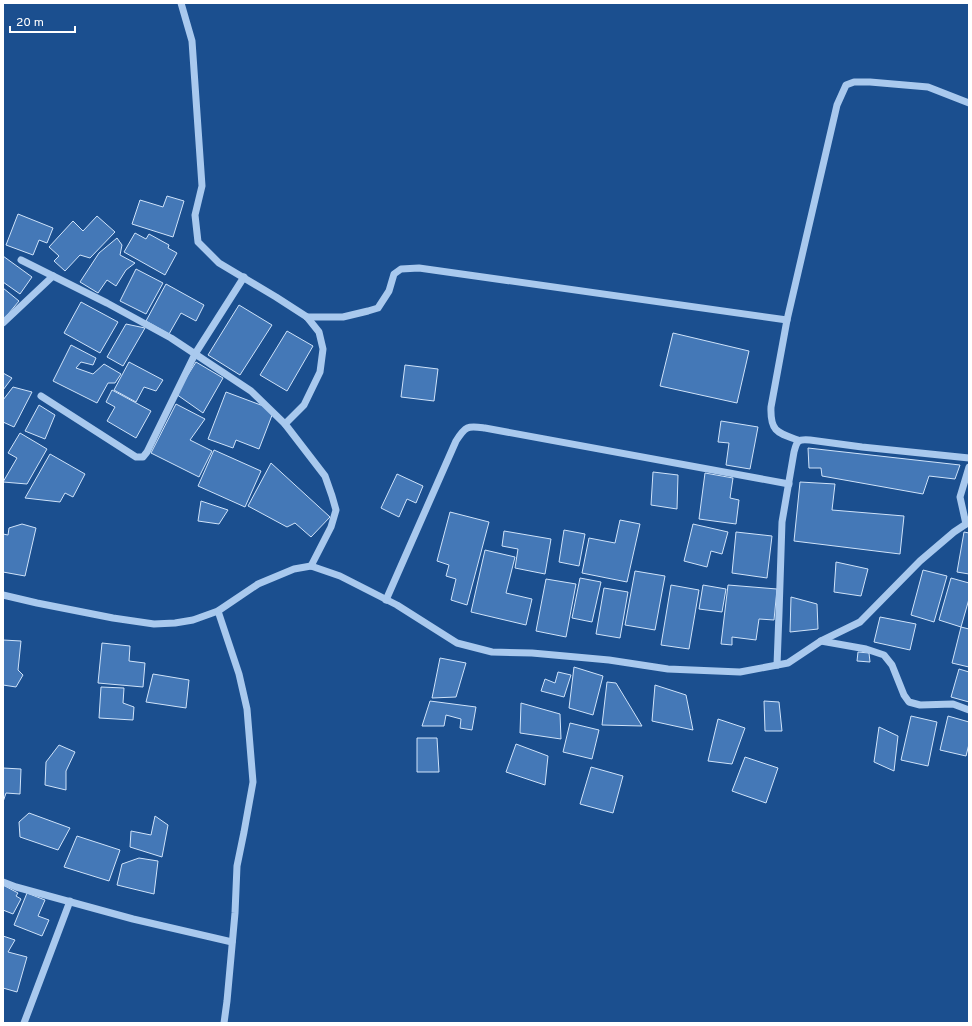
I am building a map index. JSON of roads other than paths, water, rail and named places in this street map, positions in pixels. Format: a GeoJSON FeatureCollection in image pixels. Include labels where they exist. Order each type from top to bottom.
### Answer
{"type":"FeatureCollection","features":[{"type":"Feature","properties":{"kind":"street"},"geometry":{"type":"LineString","coordinates":[[181,3],[192,41],[202,186],[195,215],[198,242],[219,262],[307,317],[319,332],[323,349],[320,372],[304,405],[285,424]]}},
{"type":"Feature","properties":{"kind":"street"},"geometry":{"type":"LineString","coordinates":[[969,103],[928,88],[870,82],[854,82],[846,85],[838,105],[787,320],[771,408],[771,418],[775,429],[780,434],[798,440],[802,439],[969,458]]}},
{"type":"Feature","properties":{"kind":"street"},"geometry":{"type":"LineString","coordinates":[[21,260],[107,303],[172,338],[251,391],[285,424],[325,476],[336,510],[331,527],[311,566]]}},
{"type":"Feature","properties":{"kind":"street"},"geometry":{"type":"LineString","coordinates":[[307,317],[343,317],[378,308],[389,291],[394,274],[400,269],[419,268],[787,320]]}},
{"type":"Feature","properties":{"kind":"street"},"geometry":{"type":"LineString","coordinates":[[3,323],[53,276]]}},
{"type":"Feature","properties":{"kind":"street"},"geometry":{"type":"LineString","coordinates":[[41,396],[136,457],[143,457],[147,452],[195,354],[244,277]]}},
{"type":"Feature","properties":{"kind":"street"},"geometry":{"type":"LineString","coordinates":[[386,600],[456,441],[462,431],[471,426],[789,484]]}},
{"type":"Feature","properties":{"kind":"street"},"geometry":{"type":"LineString","coordinates":[[776,665],[782,522],[794,452],[798,440]]}},
{"type":"Feature","properties":{"kind":"street"},"geometry":{"type":"LineString","coordinates":[[3,595],[113,618],[154,624],[175,623],[193,620],[218,611],[258,584],[294,569],[311,566],[340,576],[397,605],[457,643],[492,652],[532,653],[610,660],[668,669],[740,672],[788,663],[821,641],[860,622],[920,561],[954,532],[967,524],[960,497],[969,468]]}},
{"type":"Feature","properties":{"kind":"street"},"geometry":{"type":"LineString","coordinates":[[218,611],[238,674],[247,709],[253,782],[237,866],[235,913],[224,1023]]}},
{"type":"Feature","properties":{"kind":"street"},"geometry":{"type":"LineString","coordinates":[[821,641],[866,649],[884,655],[892,665],[904,695],[909,702],[920,705],[953,704],[969,710]]}},
{"type":"Feature","properties":{"kind":"street"},"geometry":{"type":"LineString","coordinates":[[3,882],[16,887],[133,919],[232,942]]}},
{"type":"Feature","properties":{"kind":"street"},"geometry":{"type":"LineString","coordinates":[[24,1023],[70,901]]}}]}
